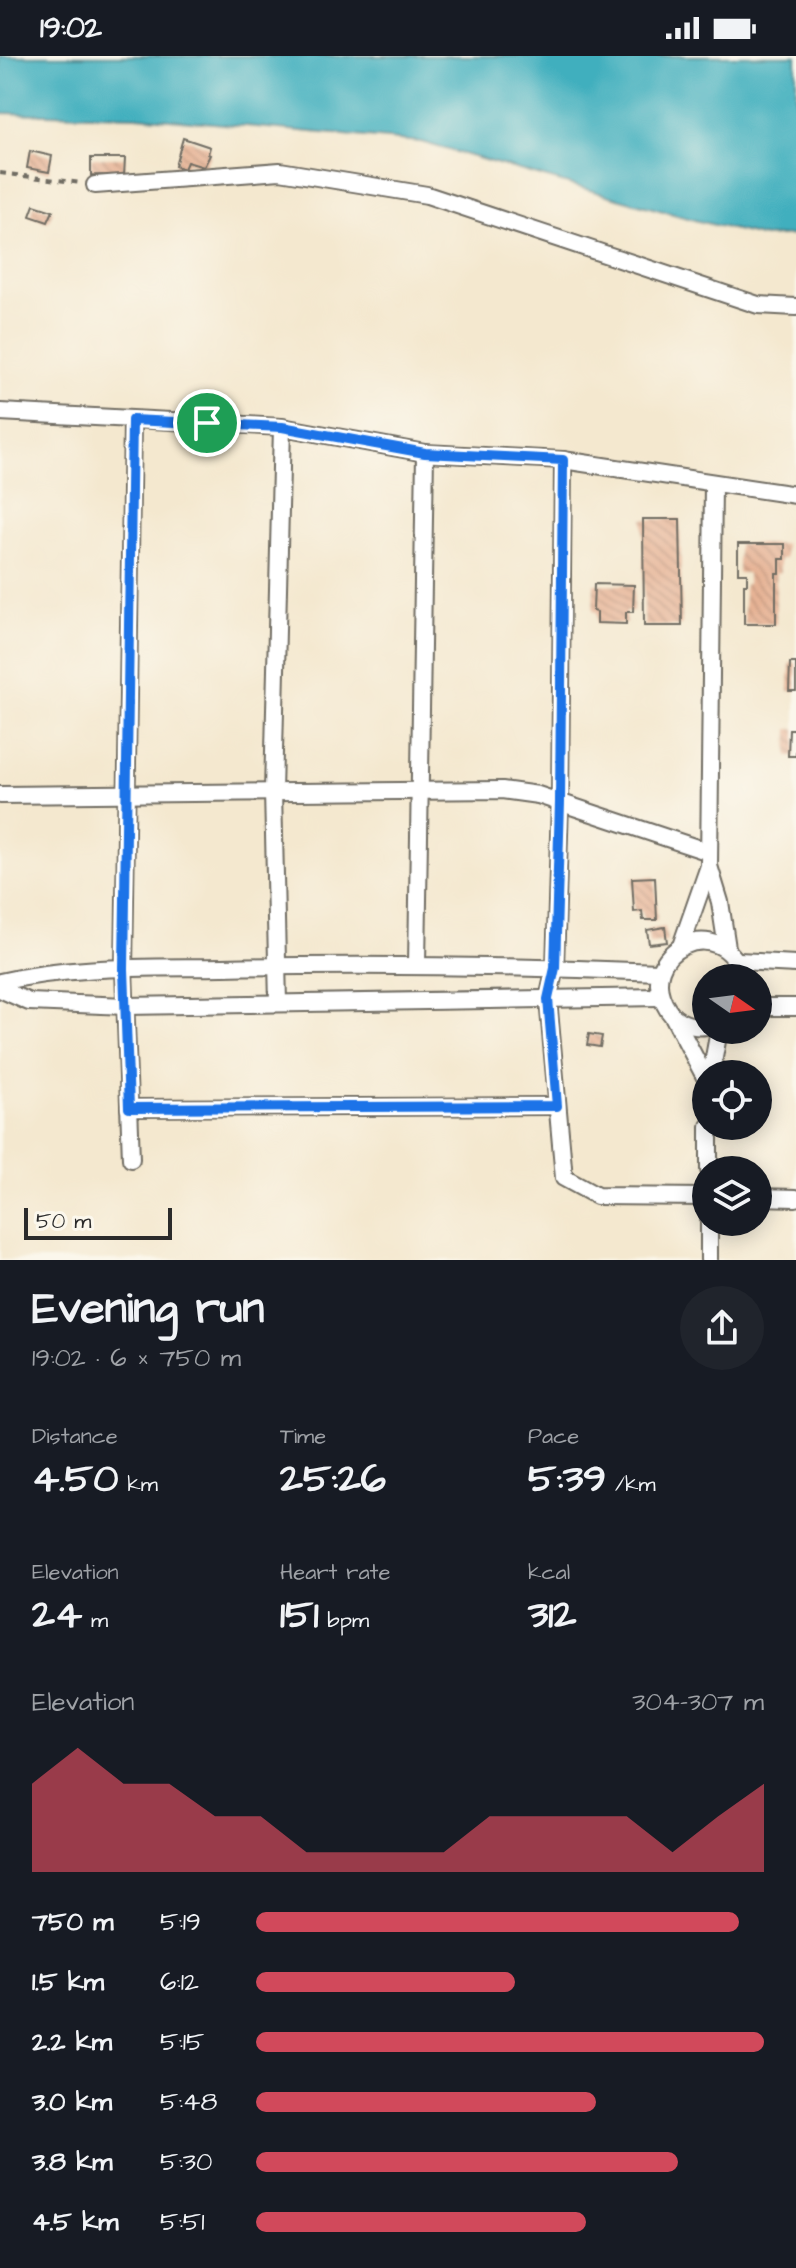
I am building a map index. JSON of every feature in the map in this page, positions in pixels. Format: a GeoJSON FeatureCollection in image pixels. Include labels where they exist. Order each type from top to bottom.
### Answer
{"type":"FeatureCollection","features":[{"type":"Feature","properties":{"kind":"street"},"geometry":{"type":"LineString","coordinates":[[95,185],[280,171],[427,195],[758,305],[796,307]]}},
{"type":"Feature","properties":{"kind":"street"},"geometry":{"type":"LineString","coordinates":[[0,412],[282,427],[425,453],[563,460],[796,495]]}},
{"type":"Feature","properties":{"kind":"street"},"geometry":{"type":"LineString","coordinates":[[131,1159],[124,969],[132,420]]}},
{"type":"Feature","properties":{"kind":"street"},"geometry":{"type":"LineString","coordinates":[[278,1003],[273,792],[282,427]]}},
{"type":"Feature","properties":{"kind":"street"},"geometry":{"type":"LineString","coordinates":[[417,965],[425,453]]}},
{"type":"Feature","properties":{"kind":"street"},"geometry":{"type":"LineString","coordinates":[[563,460],[560,802],[555,968],[548,999],[564,1178],[597,1196],[692,1197]]}},
{"type":"Feature","properties":{"kind":"street"},"geometry":{"type":"LineString","coordinates":[[713,483],[709,859],[737,964]]}},
{"type":"Feature","properties":{"kind":"street"},"geometry":{"type":"LineString","coordinates":[[0,795],[502,790],[560,802],[709,859]]}},
{"type":"Feature","properties":{"kind":"street"},"geometry":{"type":"LineString","coordinates":[[681,946],[709,859]]}},
{"type":"Feature","properties":{"kind":"street"},"geometry":{"type":"LineString","coordinates":[[696,1060],[660,997],[660,972],[668,957],[681,946],[704,941],[733,954],[796,964]]}},
{"type":"Feature","properties":{"kind":"street"},"geometry":{"type":"LineString","coordinates":[[0,982],[29,976],[124,969],[275,966],[417,965],[660,972]]}},
{"type":"Feature","properties":{"kind":"street"},"geometry":{"type":"LineString","coordinates":[[0,989],[29,1002],[126,1006],[660,997]]}},
{"type":"Feature","properties":{"kind":"street"},"geometry":{"type":"LineString","coordinates":[[772,1007],[796,1007]]}},
{"type":"Feature","properties":{"kind":"street"},"geometry":{"type":"LineString","coordinates":[[674,1018],[692,1025]]}},
{"type":"Feature","properties":{"kind":"street"},"geometry":{"type":"LineString","coordinates":[[129,1108],[557,1106]]}},
{"type":"Feature","properties":{"kind":"street"},"geometry":{"type":"LineString","coordinates":[[772,1197],[796,1198]]}},
{"type":"Feature","properties":{"kind":"street"},"geometry":{"type":"LineString","coordinates":[[709,1236],[709,1260]]}},
{"type":"Feature","properties":{"kind":"path"},"geometry":{"type":"LineString","coordinates":[[0,173],[95,185]]}},
{"type":"Feature","properties":{"kind":"water"},"geometry":{"type":"Polygon","coordinates":[[[0,56],[796,56],[796,235],[764,237],[698,221],[421,142],[137,116],[0,113],[0,56]]]}},
{"type":"Feature","properties":{"kind":"building"},"geometry":{"type":"Polygon","coordinates":[[[183,138],[210,147],[204,167],[187,162],[184,169],[175,166],[183,138]]]}},
{"type":"Feature","properties":{"kind":"building"},"geometry":{"type":"Polygon","coordinates":[[[30,151],[52,156],[49,172],[27,168],[30,151]]]}},
{"type":"Feature","properties":{"kind":"building"},"geometry":{"type":"Polygon","coordinates":[[[91,158],[125,158],[124,176],[91,175],[91,158]]]}},
{"type":"Feature","properties":{"kind":"building"},"geometry":{"type":"Polygon","coordinates":[[[34,205],[53,211],[48,222],[30,216],[34,205]]]}},
{"type":"Feature","properties":{"kind":"building"},"geometry":{"type":"Polygon","coordinates":[[[643,519],[680,519],[682,626],[644,626],[643,519]]]}},
{"type":"Feature","properties":{"kind":"building"},"geometry":{"type":"Polygon","coordinates":[[[738,544],[785,544],[785,559],[780,559],[780,573],[776,573],[776,624],[744,624],[747,573],[738,573],[738,544]]]}},
{"type":"Feature","properties":{"kind":"building"},"geometry":{"type":"Polygon","coordinates":[[[594,584],[634,585],[633,612],[626,612],[626,624],[597,623],[597,612],[593,611],[594,584]]]}},
{"type":"Feature","properties":{"kind":"building"},"geometry":{"type":"Polygon","coordinates":[[[790,663],[796,663],[796,691],[789,691],[790,663]]]}},
{"type":"Feature","properties":{"kind":"building"},"geometry":{"type":"Polygon","coordinates":[[[789,729],[796,729],[796,756],[788,756],[789,729]]]}},
{"type":"Feature","properties":{"kind":"building"},"geometry":{"type":"Polygon","coordinates":[[[655,877],[657,920],[643,920],[642,911],[634,912],[632,878],[655,877]]]}},
{"type":"Feature","properties":{"kind":"building"},"geometry":{"type":"Polygon","coordinates":[[[665,927],[667,942],[649,944],[647,930],[665,927]]]}},
{"type":"Feature","properties":{"kind":"building"},"geometry":{"type":"Polygon","coordinates":[[[589,1034],[602,1036],[600,1047],[587,1045],[589,1034]]]}},
{"type":"Feature","properties":{"kind":"route"},"geometry":{"type":"LineString","coordinates":[[132,420],[207,423],[282,427],[425,453],[563,460],[560,802],[555,968],[548,999],[557,1106],[129,1108],[124,969],[132,420]]}}]}
